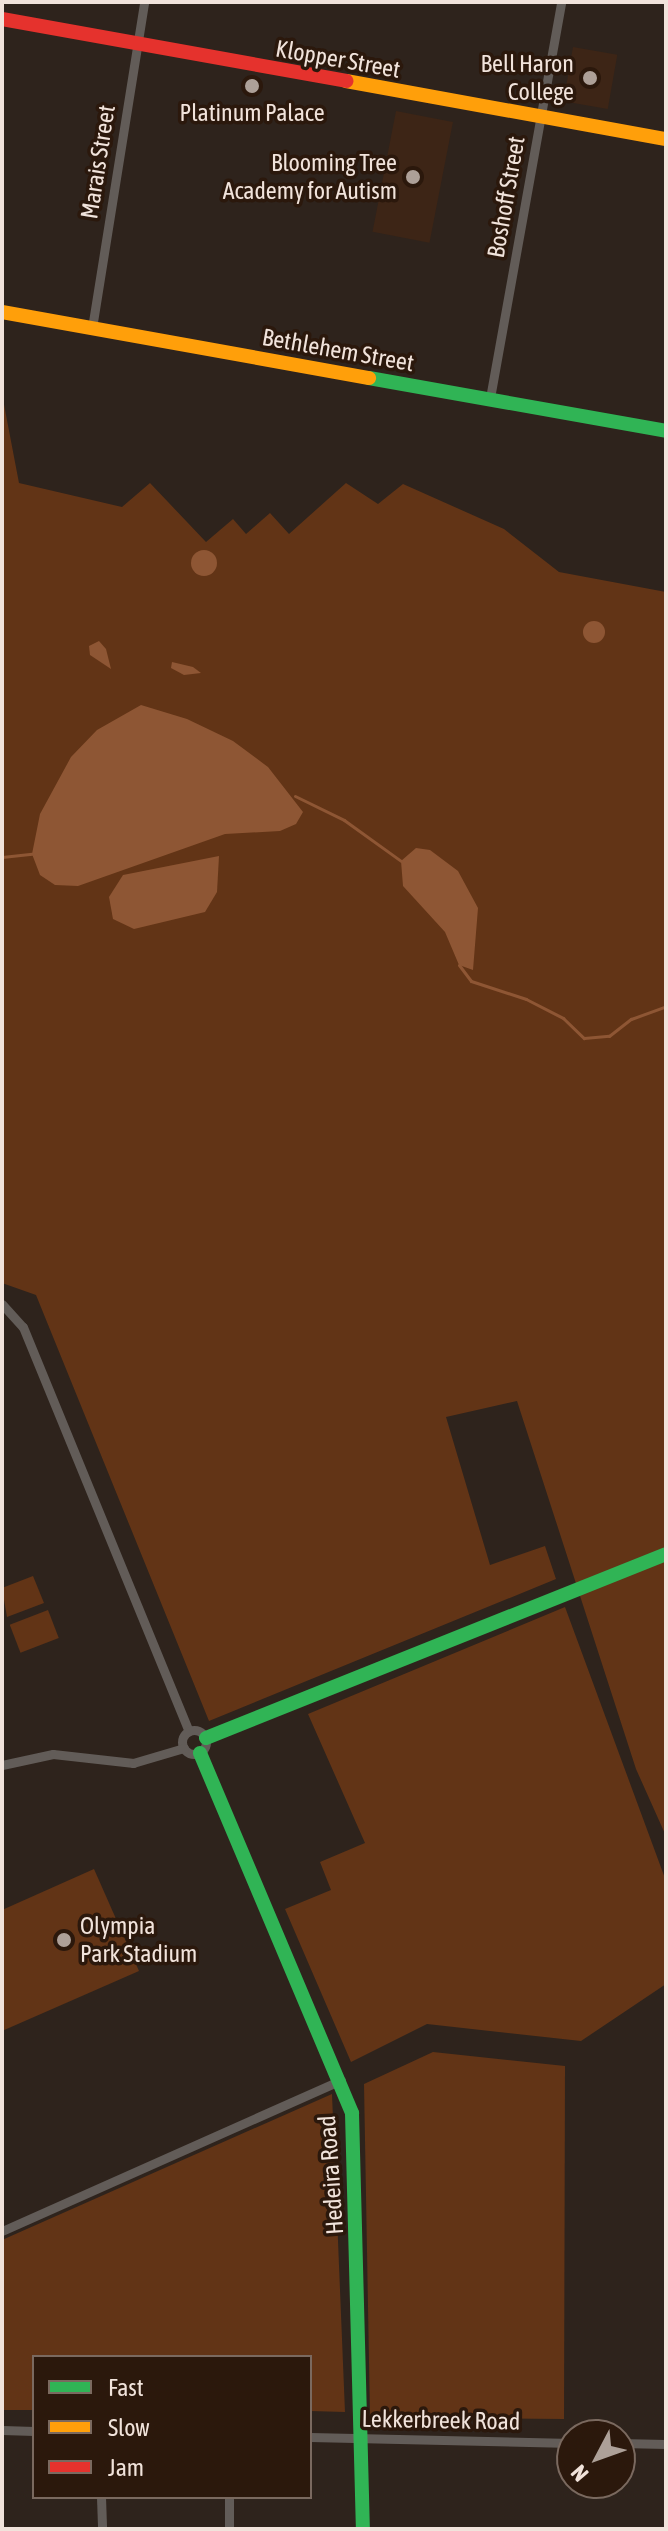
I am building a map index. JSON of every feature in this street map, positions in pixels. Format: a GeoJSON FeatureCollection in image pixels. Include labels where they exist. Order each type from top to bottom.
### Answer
{"type":"FeatureCollection","features":[{"type":"Feature","properties":{"kind":"street","name":"Marais Street"},"geometry":{"type":"LineString","coordinates":[[92,328],[144,2]]}},
{"type":"Feature","properties":{"kind":"street","name":"Boshoff Street"},"geometry":{"type":"LineString","coordinates":[[490,398],[561,2]]}},
{"type":"Feature","properties":{"kind":"street","name":"Klopper Street"},"geometry":{"type":"LineString","coordinates":[[2,19],[666,139]]}},
{"type":"Feature","properties":{"kind":"street","name":"Bethlehem Street"},"geometry":{"type":"LineString","coordinates":[[2,312],[666,431]]}},
{"type":"Feature","properties":{"kind":"street"},"geometry":{"type":"LineString","coordinates":[[2,1304],[28,1337],[189,1731],[184,1748]]}},
{"type":"Feature","properties":{"kind":"street"},"geometry":{"type":"LineString","coordinates":[[189,1731],[206,1738],[666,1554]]}},
{"type":"Feature","properties":{"kind":"street"},"geometry":{"type":"LineString","coordinates":[[2,1765],[53,1754],[133,1763],[184,1748],[200,1753],[206,1738]]}},
{"type":"Feature","properties":{"kind":"street","name":"Hedeira Road"},"geometry":{"type":"LineString","coordinates":[[200,1753],[341,2080],[352,2113],[357,2166],[363,2529]]}},
{"type":"Feature","properties":{"kind":"street"},"geometry":{"type":"LineString","coordinates":[[2,2231],[341,2080]]}},
{"type":"Feature","properties":{"kind":"street"},"geometry":{"type":"LineString","coordinates":[[2,2430],[32,2431]]}},
{"type":"Feature","properties":{"kind":"street","name":"Lekkerbreek Road"},"geometry":{"type":"LineString","coordinates":[[312,2437],[556,2443]]}},
{"type":"Feature","properties":{"kind":"street"},"geometry":{"type":"LineString","coordinates":[[636,2443],[666,2444]]}},
{"type":"Feature","properties":{"kind":"street"},"geometry":{"type":"LineString","coordinates":[[101,2499],[102,2529]]}},
{"type":"Feature","properties":{"kind":"street"},"geometry":{"type":"LineString","coordinates":[[229,2499],[229,2529]]}},
{"type":"Feature","properties":{"kind":"shaded area","name":"Bell Haron College"},"geometry":{"type":"Polygon","coordinates":[[[573,47],[617,55],[608,109],[563,101],[573,47]]]}},
{"type":"Feature","properties":{"kind":"shaded area","name":"Blooming Tree Academy for Autism"},"geometry":{"type":"Polygon","coordinates":[[[396,111],[453,122],[429,243],[373,232],[396,111]]]}},
{"type":"Feature","properties":{"kind":"shaded area"},"geometry":{"type":"Polygon","coordinates":[[[2,394],[19,483],[122,507],[150,483],[206,542],[233,519],[246,534],[270,513],[289,534],[346,483],[378,504],[403,484],[504,529],[559,572],[666,592],[666,1836],[636,1769],[517,1401],[446,1417],[490,1565],[545,1546],[556,1579],[209,1721],[36,1295],[2,1283],[2,394]]]}},
{"type":"Feature","properties":{"kind":"shaded area"},"geometry":{"type":"Polygon","coordinates":[[[204,550],[213,554],[217,563],[213,572],[204,576],[195,572],[191,563],[195,554],[204,550]]]}},
{"type":"Feature","properties":{"kind":"shaded area"},"geometry":{"type":"Polygon","coordinates":[[[594,621],[602,624],[605,632],[602,640],[594,643],[586,640],[583,632],[586,624],[594,621]]]}},
{"type":"Feature","properties":{"kind":"shaded area"},"geometry":{"type":"Polygon","coordinates":[[[99,641],[106,649],[111,669],[90,655],[89,646],[99,641]]]}},
{"type":"Feature","properties":{"kind":"shaded area"},"geometry":{"type":"Polygon","coordinates":[[[172,662],[193,667],[201,673],[184,675],[171,668],[172,662]]]}},
{"type":"Feature","properties":{"kind":"shaded area"},"geometry":{"type":"Polygon","coordinates":[[[141,705],[187,719],[233,741],[268,767],[303,812],[296,824],[280,831],[225,834],[78,886],[55,885],[40,875],[32,854],[40,814],[71,757],[97,730],[141,705]]]}},
{"type":"Feature","properties":{"kind":"shaded area"},"geometry":{"type":"Polygon","coordinates":[[[416,848],[430,850],[458,871],[478,908],[473,970],[459,965],[445,932],[403,886],[401,861],[416,848]]]}},
{"type":"Feature","properties":{"kind":"shaded area"},"geometry":{"type":"Polygon","coordinates":[[[219,856],[217,892],[205,912],[134,929],[113,919],[109,897],[123,875],[219,856]]]}},
{"type":"Feature","properties":{"kind":"shaded area"},"geometry":{"type":"Polygon","coordinates":[[[33,1576],[44,1603],[7,1617],[2,1588],[33,1576]]]}},
{"type":"Feature","properties":{"kind":"shaded area"},"geometry":{"type":"Polygon","coordinates":[[[565,1607],[666,1881],[666,1984],[581,2041],[427,2024],[351,2062],[285,1909],[331,1890],[320,1862],[365,1843],[308,1714],[565,1607]]]}},
{"type":"Feature","properties":{"kind":"shaded area"},"geometry":{"type":"Polygon","coordinates":[[[48,1610],[59,1638],[20,1653],[10,1625],[48,1610]]]}},
{"type":"Feature","properties":{"kind":"shaded area","name":"Olympia Park Stadium"},"geometry":{"type":"Polygon","coordinates":[[[94,1869],[139,1971],[2,2031],[2,1910],[94,1869]]]}},
{"type":"Feature","properties":{"kind":"shaded area"},"geometry":{"type":"Polygon","coordinates":[[[433,2052],[565,2066],[564,2419],[370,2417],[364,2084],[433,2052]]]}},
{"type":"Feature","properties":{"kind":"shaded area"},"geometry":{"type":"Polygon","coordinates":[[[332,2094],[345,2412],[312,2411],[312,2355],[32,2355],[32,2410],[2,2410],[2,2240],[332,2094]]]}},
{"type":"Feature","properties":{"kind":"waterway"},"geometry":{"type":"LineString","coordinates":[[295,796],[344,820],[401,861]]}},
{"type":"Feature","properties":{"kind":"waterway"},"geometry":{"type":"LineString","coordinates":[[2,857],[32,854]]}},
{"type":"Feature","properties":{"kind":"waterway"},"geometry":{"type":"LineString","coordinates":[[459,965],[471,981],[526,999],[563,1018],[584,1038],[609,1036],[631,1019],[666,1006]]}},
{"type":"Feature","properties":{"kind":"traffic: fast"},"geometry":{"type":"LineString","coordinates":[[369,378],[666,431]]}},
{"type":"Feature","properties":{"kind":"traffic: fast"},"geometry":{"type":"LineString","coordinates":[[206,1738],[666,1554]]}},
{"type":"Feature","properties":{"kind":"traffic: fast"},"geometry":{"type":"LineString","coordinates":[[200,1753],[352,2113],[363,2529]]}},
{"type":"Feature","properties":{"kind":"traffic: slow"},"geometry":{"type":"LineString","coordinates":[[346,81],[666,139]]}},
{"type":"Feature","properties":{"kind":"traffic: slow"},"geometry":{"type":"LineString","coordinates":[[2,312],[369,378]]}},
{"type":"Feature","properties":{"kind":"traffic: jam"},"geometry":{"type":"LineString","coordinates":[[2,19],[346,81]]}},
{"type":"Feature","properties":{"kind":"place","name":"Bell Haron College"},"geometry":{"type":"Point","coordinates":[590,78]}},
{"type":"Feature","properties":{"kind":"place","name":"Platinum Palace"},"geometry":{"type":"Point","coordinates":[252,86]}},
{"type":"Feature","properties":{"kind":"place","name":"Blooming Tree Academy for Autism"},"geometry":{"type":"Point","coordinates":[413,177]}},
{"type":"Feature","properties":{"kind":"place","name":"Olympia Park Stadium"},"geometry":{"type":"Point","coordinates":[64,1940]}}]}
